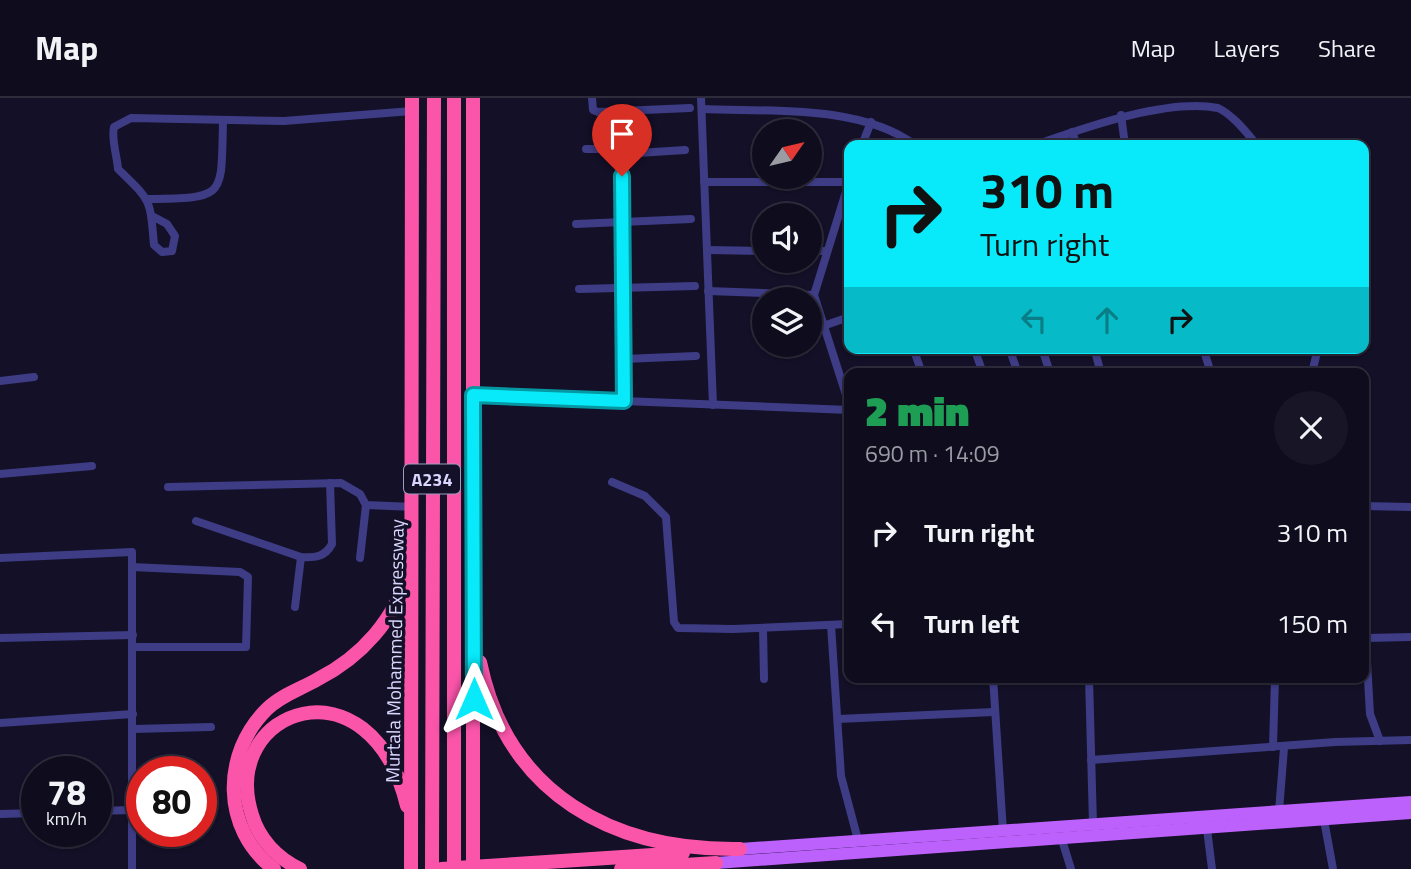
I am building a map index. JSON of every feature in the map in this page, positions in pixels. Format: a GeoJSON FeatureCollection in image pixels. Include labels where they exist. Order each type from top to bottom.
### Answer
{"type":"FeatureCollection","features":[{"type":"Feature","properties":{"kind":"highway","name":"Murtala Mohammed Expressway"},"geometry":{"type":"LineString","coordinates":[[433,98],[431,233],[435,866]]}},
{"type":"Feature","properties":{"kind":"highway","name":"A234"},"geometry":{"type":"LineString","coordinates":[[454,98],[454,864]]}},
{"type":"Feature","properties":{"kind":"highway"},"geometry":{"type":"LineString","coordinates":[[473,98],[473,863]]}},
{"type":"Feature","properties":{"kind":"highway","name":"Murtala Mohammed Expressway"},"geometry":{"type":"LineString","coordinates":[[411,866],[414,532],[412,105]]}},
{"type":"Feature","properties":{"kind":"highway"},"geometry":{"type":"LineString","coordinates":[[454,154],[472,232]]}},
{"type":"Feature","properties":{"kind":"highway"},"geometry":{"type":"LineString","coordinates":[[413,298],[431,233]]}},
{"type":"Feature","properties":{"kind":"highway"},"geometry":{"type":"LineString","coordinates":[[274,869],[254,849],[238,819],[232,787],[243,744],[250,729],[270,706],[343,665],[381,627],[406,579],[414,532]]}},
{"type":"Feature","properties":{"kind":"highway"},"geometry":{"type":"LineString","coordinates":[[474,620],[484,680],[501,724],[524,760],[557,794],[588,817],[632,836],[680,847],[740,849]]}},
{"type":"Feature","properties":{"kind":"highway"},"geometry":{"type":"LineString","coordinates":[[300,869],[265,842],[253,820],[247,796],[248,772],[257,748],[272,730],[295,716],[321,712],[342,715],[372,735],[389,758],[400,783],[411,836]]}},
{"type":"Feature","properties":{"kind":"highway"},"geometry":{"type":"LineString","coordinates":[[435,866],[740,849]]}},
{"type":"Feature","properties":{"kind":"highway"},"geometry":{"type":"LineString","coordinates":[[621,869],[716,863]]}},
{"type":"Feature","properties":{"kind":"highway"},"geometry":{"type":"LineString","coordinates":[[687,869],[716,863]]}},
{"type":"Feature","properties":{"kind":"main road"},"geometry":{"type":"LineString","coordinates":[[740,849],[1411,802]]}},
{"type":"Feature","properties":{"kind":"main road"},"geometry":{"type":"LineString","coordinates":[[716,863],[1411,813]]}},
{"type":"Feature","properties":{"kind":"street"},"geometry":{"type":"LineString","coordinates":[[592,98],[595,112],[690,108]]}},
{"type":"Feature","properties":{"kind":"street"},"geometry":{"type":"LineString","coordinates":[[659,98],[659,110]]}},
{"type":"Feature","properties":{"kind":"street"},"geometry":{"type":"LineString","coordinates":[[701,98],[713,405]]}},
{"type":"Feature","properties":{"kind":"street"},"geometry":{"type":"LineString","coordinates":[[1218,108],[1220,98]]}},
{"type":"Feature","properties":{"kind":"street"},"geometry":{"type":"LineString","coordinates":[[1049,140],[1162,103],[1194,102],[1218,108],[1229,115],[1252,140]]}},
{"type":"Feature","properties":{"kind":"street"},"geometry":{"type":"LineString","coordinates":[[152,216],[142,189],[118,169],[117,146],[112,135],[114,127],[131,118],[284,121],[412,105]]}},
{"type":"Feature","properties":{"kind":"street"},"geometry":{"type":"LineString","coordinates":[[702,109],[830,116],[871,122],[892,130],[907,140]]}},
{"type":"Feature","properties":{"kind":"street"},"geometry":{"type":"LineString","coordinates":[[621,113],[624,401]]}},
{"type":"Feature","properties":{"kind":"street"},"geometry":{"type":"LineString","coordinates":[[1121,115],[1124,140]]}},
{"type":"Feature","properties":{"kind":"street"},"geometry":{"type":"LineString","coordinates":[[148,200],[199,198],[215,190],[222,176],[223,121]]}},
{"type":"Feature","properties":{"kind":"street"},"geometry":{"type":"LineString","coordinates":[[864,140],[871,122]]}},
{"type":"Feature","properties":{"kind":"street"},"geometry":{"type":"LineString","coordinates":[[1072,132],[1075,140]]}},
{"type":"Feature","properties":{"kind":"street"},"geometry":{"type":"LineString","coordinates":[[586,149],[685,150]]}},
{"type":"Feature","properties":{"kind":"street"},"geometry":{"type":"LineString","coordinates":[[704,182],[844,182]]}},
{"type":"Feature","properties":{"kind":"street"},"geometry":{"type":"LineString","coordinates":[[816,287],[825,251],[844,199]]}},
{"type":"Feature","properties":{"kind":"street"},"geometry":{"type":"LineString","coordinates":[[576,224],[691,219]]}},
{"type":"Feature","properties":{"kind":"street"},"geometry":{"type":"LineString","coordinates":[[707,250],[752,251]]}},
{"type":"Feature","properties":{"kind":"street"},"geometry":{"type":"LineString","coordinates":[[579,289],[695,286]]}},
{"type":"Feature","properties":{"kind":"street"},"geometry":{"type":"LineString","coordinates":[[708,291],[752,293]]}},
{"type":"Feature","properties":{"kind":"street"},"geometry":{"type":"LineString","coordinates":[[823,326],[844,319]]}},
{"type":"Feature","properties":{"kind":"street"},"geometry":{"type":"LineString","coordinates":[[822,323],[844,389]]}},
{"type":"Feature","properties":{"kind":"street"},"geometry":{"type":"LineString","coordinates":[[624,359],[696,356]]}},
{"type":"Feature","properties":{"kind":"street"},"geometry":{"type":"LineString","coordinates":[[0,381],[34,377]]}},
{"type":"Feature","properties":{"kind":"street"},"geometry":{"type":"LineString","coordinates":[[473,395],[844,410]]}},
{"type":"Feature","properties":{"kind":"street"},"geometry":{"type":"LineString","coordinates":[[0,474],[92,467]]}},
{"type":"Feature","properties":{"kind":"street"},"geometry":{"type":"LineString","coordinates":[[612,482],[645,496],[666,517],[674,622],[678,628],[844,624]]}},
{"type":"Feature","properties":{"kind":"street"},"geometry":{"type":"LineString","coordinates":[[196,521],[301,557],[324,555],[332,544],[330,483]]}},
{"type":"Feature","properties":{"kind":"street"},"geometry":{"type":"LineString","coordinates":[[167,487],[330,483],[351,487],[366,505],[360,558]]}},
{"type":"Feature","properties":{"kind":"street"},"geometry":{"type":"LineString","coordinates":[[366,505],[414,507]]}},
{"type":"Feature","properties":{"kind":"street"},"geometry":{"type":"LineString","coordinates":[[1369,506],[1411,507]]}},
{"type":"Feature","properties":{"kind":"street"},"geometry":{"type":"LineString","coordinates":[[0,558],[132,552],[133,756]]}},
{"type":"Feature","properties":{"kind":"street"},"geometry":{"type":"LineString","coordinates":[[295,607],[301,557]]}},
{"type":"Feature","properties":{"kind":"street"},"geometry":{"type":"LineString","coordinates":[[132,566],[240,572],[248,577],[246,647],[133,647]]}},
{"type":"Feature","properties":{"kind":"street"},"geometry":{"type":"LineString","coordinates":[[831,625],[841,776],[858,840]]}},
{"type":"Feature","properties":{"kind":"street"},"geometry":{"type":"LineString","coordinates":[[763,628],[764,679]]}},
{"type":"Feature","properties":{"kind":"street"},"geometry":{"type":"LineString","coordinates":[[0,638],[133,635]]}},
{"type":"Feature","properties":{"kind":"street"},"geometry":{"type":"LineString","coordinates":[[1369,638],[1411,637]]}},
{"type":"Feature","properties":{"kind":"street"},"geometry":{"type":"LineString","coordinates":[[993,683],[1003,831]]}},
{"type":"Feature","properties":{"kind":"street"},"geometry":{"type":"LineString","coordinates":[[1089,683],[1093,824]]}},
{"type":"Feature","properties":{"kind":"street"},"geometry":{"type":"LineString","coordinates":[[1273,747],[1275,683]]}},
{"type":"Feature","properties":{"kind":"street"},"geometry":{"type":"LineString","coordinates":[[1368,683],[1370,714],[1380,741]]}},
{"type":"Feature","properties":{"kind":"street"},"geometry":{"type":"LineString","coordinates":[[838,719],[994,712]]}},
{"type":"Feature","properties":{"kind":"street"},"geometry":{"type":"LineString","coordinates":[[0,723],[133,714]]}},
{"type":"Feature","properties":{"kind":"street"},"geometry":{"type":"LineString","coordinates":[[133,729],[211,727]]}},
{"type":"Feature","properties":{"kind":"street"},"geometry":{"type":"LineString","coordinates":[[1091,760],[1284,748],[1335,742],[1411,740]]}},
{"type":"Feature","properties":{"kind":"street"},"geometry":{"type":"LineString","coordinates":[[1279,811],[1284,748]]}},
{"type":"Feature","properties":{"kind":"street"},"geometry":{"type":"LineString","coordinates":[[0,814],[21,813]]}},
{"type":"Feature","properties":{"kind":"street"},"geometry":{"type":"LineString","coordinates":[[1324,820],[1333,869]]}},
{"type":"Feature","properties":{"kind":"street"},"geometry":{"type":"LineString","coordinates":[[1208,829],[1212,869]]}},
{"type":"Feature","properties":{"kind":"street"},"geometry":{"type":"LineString","coordinates":[[1062,840],[1071,869]]}},
{"type":"Feature","properties":{"kind":"street"},"geometry":{"type":"LineString","coordinates":[[132,847],[132,869]]}},
{"type":"Feature","properties":{"kind":"route"},"geometry":{"type":"LineString","coordinates":[[474,699],[473,395],[624,401],[622,176]]}}]}
